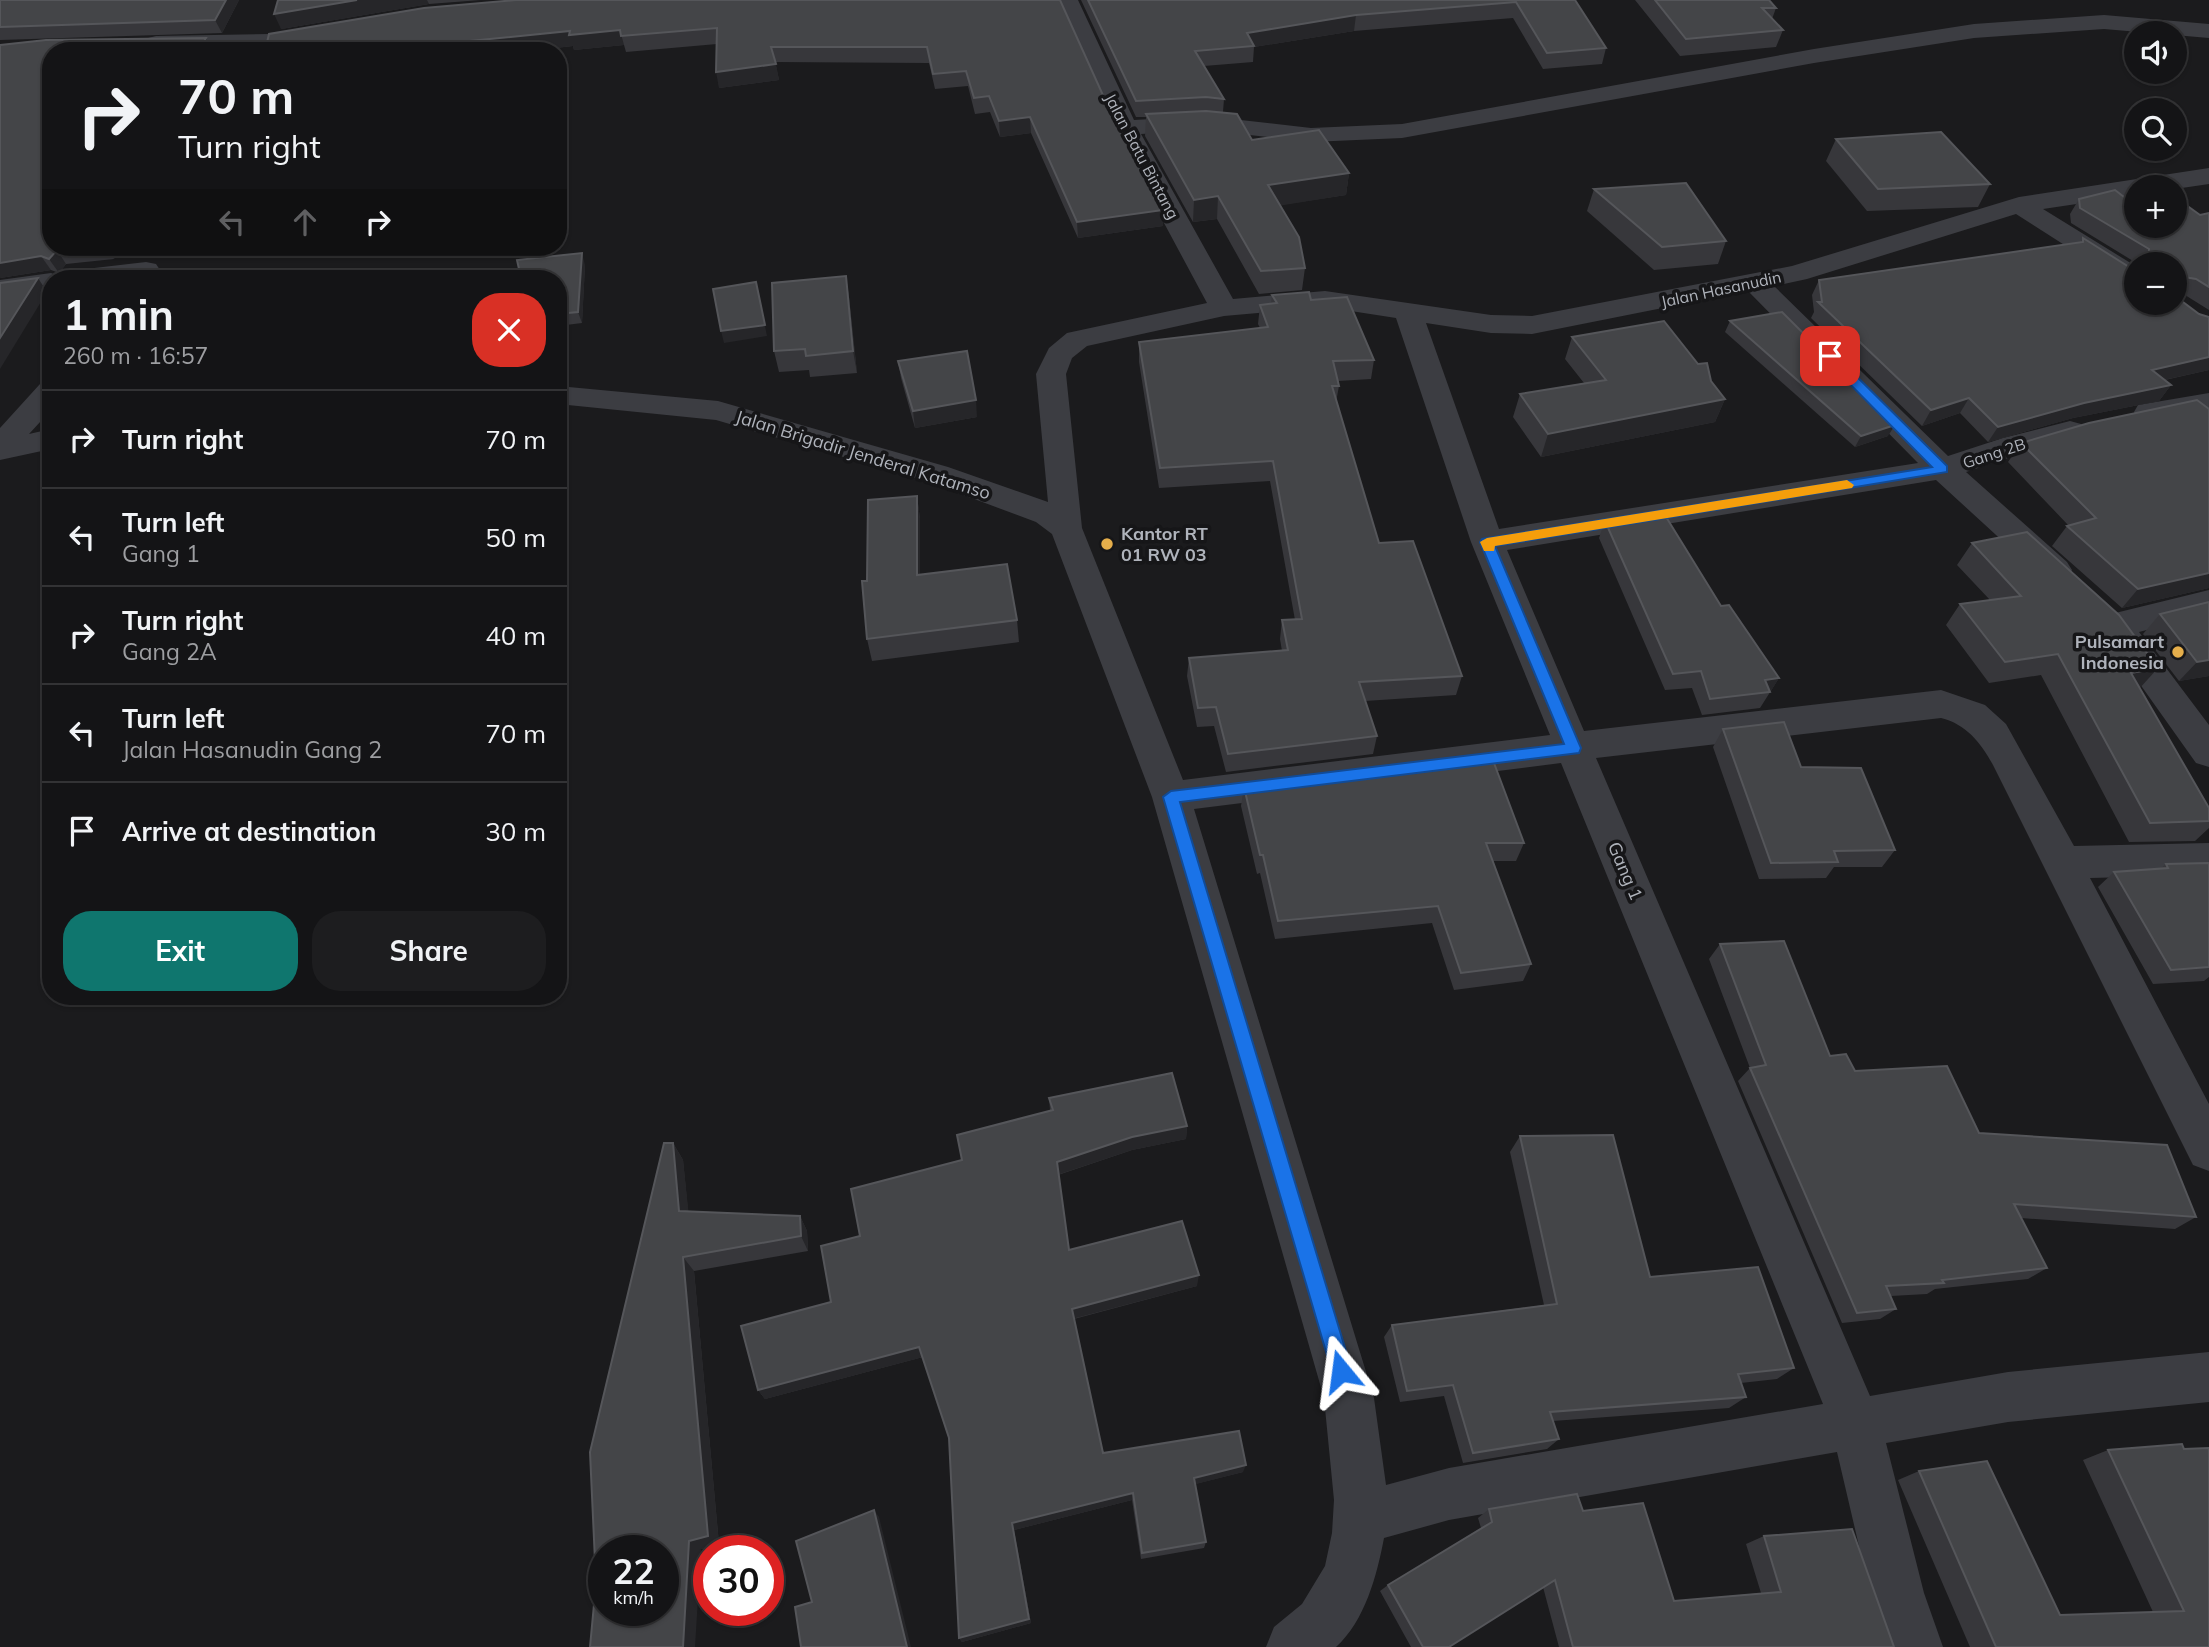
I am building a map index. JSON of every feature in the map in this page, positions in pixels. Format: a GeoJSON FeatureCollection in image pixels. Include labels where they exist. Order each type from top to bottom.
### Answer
{"type":"FeatureCollection","features":[{"type":"Feature","properties":{"kind":"street","name":"Jalan Batu Bintang"},"geometry":{"type":"LineString","coordinates":[[1068,0],[1125,128],[1224,308]]}},
{"type":"Feature","properties":{"kind":"street"},"geometry":{"type":"LineString","coordinates":[[1125,128],[1205,122],[1311,135],[1402,131],[1814,56],[1974,31],[2104,22],[2209,32]]}},
{"type":"Feature","properties":{"kind":"street"},"geometry":{"type":"LineString","coordinates":[[283,42],[335,30]]}},
{"type":"Feature","properties":{"kind":"street","name":"Jalan Hasanudin"},"geometry":{"type":"LineString","coordinates":[[1066,528],[1051,374],[1059,354],[1077,339],[1224,308],[1325,299],[1409,314],[1491,324],[1532,325],[1797,273],[2019,205],[2209,176]]}},
{"type":"Feature","properties":{"kind":"street"},"geometry":{"type":"LineString","coordinates":[[2019,205],[2124,271]]}},
{"type":"Feature","properties":{"kind":"street"},"geometry":{"type":"LineString","coordinates":[[121,270],[149,265]]}},
{"type":"Feature","properties":{"kind":"street"},"geometry":{"type":"LineString","coordinates":[[1754,281],[1943,469],[2095,606],[2209,753]]}},
{"type":"Feature","properties":{"kind":"street"},"geometry":{"type":"LineString","coordinates":[[0,288],[42,282]]}},
{"type":"Feature","properties":{"kind":"street","name":"Gang 1"},"geometry":{"type":"LineString","coordinates":[[1409,314],[1487,542],[1856,1423],[1897,1594],[1914,1647]]}},
{"type":"Feature","properties":{"kind":"street","name":"Jalan Brigadir Jenderal Katamso"},"geometry":{"type":"LineString","coordinates":[[567,395],[718,411],[937,474],[1048,514],[1066,528]]}},
{"type":"Feature","properties":{"kind":"street"},"geometry":{"type":"LineString","coordinates":[[0,448],[42,401]]}},
{"type":"Feature","properties":{"kind":"street","name":"Gang 2B"},"geometry":{"type":"LineString","coordinates":[[1487,542],[1943,469],[2014,445],[2107,422],[2209,402]]}},
{"type":"Feature","properties":{"kind":"street"},"geometry":{"type":"LineString","coordinates":[[0,448],[42,441]]}},
{"type":"Feature","properties":{"kind":"street"},"geometry":{"type":"LineString","coordinates":[[1066,528],[1171,797],[1349,1398],[1360,1462],[1361,1518],[1351,1576],[1329,1615],[1310,1636],[1294,1647]]}},
{"type":"Feature","properties":{"kind":"street"},"geometry":{"type":"LineString","coordinates":[[2095,606],[2209,602]]}},
{"type":"Feature","properties":{"kind":"street"},"geometry":{"type":"LineString","coordinates":[[1171,797],[1714,729],[1941,704],[1970,712],[1994,735],[2063,863],[2209,1150]]}},
{"type":"Feature","properties":{"kind":"street"},"geometry":{"type":"LineString","coordinates":[[2063,863],[2209,859]]}},
{"type":"Feature","properties":{"kind":"street"},"geometry":{"type":"LineString","coordinates":[[1361,1518],[1450,1494],[2008,1397],[2209,1377]]}},
{"type":"Feature","properties":{"kind":"building"},"geometry":{"type":"Polygon","coordinates":[[[0,0],[226,0],[215,20],[0,27],[0,0]]]}},
{"type":"Feature","properties":{"kind":"building"},"geometry":{"type":"Polygon","coordinates":[[[278,0],[357,0],[274,14],[278,0]]]}},
{"type":"Feature","properties":{"kind":"building"},"geometry":{"type":"Polygon","coordinates":[[[516,0],[1060,0],[1111,113],[1163,210],[1077,222],[1030,117],[999,121],[989,96],[974,98],[966,71],[933,74],[927,47],[771,47],[776,64],[716,72],[717,28],[621,36],[620,30],[569,35],[570,31],[470,42],[267,42],[269,34],[424,8],[516,0]]]}},
{"type":"Feature","properties":{"kind":"building"},"geometry":{"type":"Polygon","coordinates":[[[1088,0],[1575,0],[1606,48],[1547,53],[1516,2],[1356,15],[1247,33],[1254,46],[1195,51],[1224,99],[1206,97],[1136,101],[1088,0]]]}},
{"type":"Feature","properties":{"kind":"building"},"geometry":{"type":"Polygon","coordinates":[[[1655,0],[1769,0],[1776,8],[1762,8],[1783,30],[1686,39],[1655,0]]]}},
{"type":"Feature","properties":{"kind":"building"},"geometry":{"type":"Polygon","coordinates":[[[206,38],[204,42],[42,42],[42,256],[52,256],[49,259],[41,256],[0,263],[0,45],[46,40],[206,38]]]}},
{"type":"Feature","properties":{"kind":"building"},"geometry":{"type":"Polygon","coordinates":[[[1206,111],[1237,114],[1252,140],[1319,130],[1349,173],[1268,185],[1299,237],[1305,268],[1261,271],[1218,196],[1194,200],[1146,114],[1206,111]]]}},
{"type":"Feature","properties":{"kind":"building"},"geometry":{"type":"Polygon","coordinates":[[[1941,132],[1990,184],[1878,189],[1836,139],[1941,132]]]}},
{"type":"Feature","properties":{"kind":"building"},"geometry":{"type":"Polygon","coordinates":[[[1686,183],[1726,241],[1662,247],[1594,189],[1686,183]]]}},
{"type":"Feature","properties":{"kind":"building"},"geometry":{"type":"Polygon","coordinates":[[[2115,190],[2124,197],[2124,234],[2080,208],[2079,199],[2115,190]]]}},
{"type":"Feature","properties":{"kind":"building"},"geometry":{"type":"Polygon","coordinates":[[[2187,206],[2200,215],[2209,213],[2209,287],[2196,279],[2187,278],[2187,252],[2149,252],[2149,249],[2130,238],[2187,238],[2187,206]]]}},
{"type":"Feature","properties":{"kind":"building"},"geometry":{"type":"Polygon","coordinates":[[[2083,238],[2124,264],[2124,315],[2187,315],[2187,305],[2199,314],[2209,317],[2209,357],[2152,370],[2171,385],[2084,403],[1998,427],[1969,398],[1931,410],[1818,302],[1822,302],[1819,280],[2083,242],[2083,238]]]}},
{"type":"Feature","properties":{"kind":"building"},"geometry":{"type":"Polygon","coordinates":[[[582,253],[578,312],[567,313],[567,270],[519,270],[517,260],[582,253]]]}},
{"type":"Feature","properties":{"kind":"building"},"geometry":{"type":"Polygon","coordinates":[[[846,276],[853,351],[806,356],[805,349],[774,351],[772,283],[846,276]]]}},
{"type":"Feature","properties":{"kind":"building"},"geometry":{"type":"Polygon","coordinates":[[[38,278],[0,338],[0,283],[38,278]]]}},
{"type":"Feature","properties":{"kind":"building"},"geometry":{"type":"Polygon","coordinates":[[[756,282],[765,325],[721,331],[713,289],[756,282]]]}},
{"type":"Feature","properties":{"kind":"building"},"geometry":{"type":"Polygon","coordinates":[[[1309,292],[1311,300],[1347,297],[1374,360],[1333,361],[1339,386],[1332,386],[1379,543],[1413,541],[1462,676],[1359,682],[1377,736],[1228,754],[1216,707],[1198,708],[1189,658],[1288,650],[1282,620],[1302,619],[1273,461],[1160,468],[1139,342],[1268,327],[1260,305],[1277,303],[1272,295],[1309,292]]]}},
{"type":"Feature","properties":{"kind":"building"},"geometry":{"type":"Polygon","coordinates":[[[1782,312],[1895,425],[1861,436],[1730,321],[1782,312]]]}},
{"type":"Feature","properties":{"kind":"building"},"geometry":{"type":"Polygon","coordinates":[[[1664,321],[1698,364],[1707,363],[1711,381],[1725,399],[1548,434],[1520,394],[1606,380],[1572,337],[1664,321]]]}},
{"type":"Feature","properties":{"kind":"building"},"geometry":{"type":"Polygon","coordinates":[[[967,351],[976,400],[913,411],[898,361],[967,351]]]}},
{"type":"Feature","properties":{"kind":"building"},"geometry":{"type":"Polygon","coordinates":[[[2197,400],[2209,409],[2209,573],[2138,589],[2067,526],[2096,518],[2021,443],[2089,423],[2197,400]]]}},
{"type":"Feature","properties":{"kind":"building"},"geometry":{"type":"Polygon","coordinates":[[[917,496],[917,575],[1007,564],[1017,620],[867,639],[862,581],[867,581],[868,500],[917,496]]]}},
{"type":"Feature","properties":{"kind":"building"},"geometry":{"type":"Polygon","coordinates":[[[1663,512],[1721,606],[1729,605],[1779,678],[1765,680],[1770,692],[1710,699],[1701,671],[1673,674],[1605,521],[1663,512]]]}},
{"type":"Feature","properties":{"kind":"building"},"geometry":{"type":"Polygon","coordinates":[[[2027,532],[2119,615],[2158,668],[2131,673],[2209,808],[2209,821],[2150,823],[2058,654],[2005,662],[1960,604],[2021,596],[1972,543],[2027,532]]]}},
{"type":"Feature","properties":{"kind":"building"},"geometry":{"type":"Polygon","coordinates":[[[2209,602],[2209,660],[2197,662],[2160,614],[2209,602]]]}},
{"type":"Feature","properties":{"kind":"building"},"geometry":{"type":"Polygon","coordinates":[[[1784,722],[1801,767],[1861,768],[1895,850],[1834,851],[1838,862],[1771,863],[1723,729],[1784,722]]]}},
{"type":"Feature","properties":{"kind":"building"},"geometry":{"type":"Polygon","coordinates":[[[1494,763],[1524,843],[1486,843],[1531,964],[1461,973],[1438,906],[1278,921],[1244,787],[1389,769],[1494,763]]]}},
{"type":"Feature","properties":{"kind":"building"},"geometry":{"type":"Polygon","coordinates":[[[2209,863],[2209,967],[2171,970],[2114,872],[2168,868],[2166,864],[2209,863]]]}},
{"type":"Feature","properties":{"kind":"building"},"geometry":{"type":"Polygon","coordinates":[[[1784,941],[1830,1056],[1846,1054],[1855,1071],[1947,1066],[1979,1133],[2167,1145],[2196,1217],[2014,1204],[2047,1268],[1942,1280],[1944,1283],[1886,1286],[1896,1309],[1857,1313],[1750,1068],[1766,1065],[1720,944],[1784,941]]]}},
{"type":"Feature","properties":{"kind":"building"},"geometry":{"type":"Polygon","coordinates":[[[1172,1073],[1187,1126],[1132,1137],[1057,1162],[1069,1250],[1182,1221],[1199,1275],[1072,1309],[1103,1453],[1239,1431],[1246,1465],[1194,1478],[1206,1542],[1142,1553],[1133,1493],[1012,1523],[1029,1619],[959,1638],[949,1438],[919,1347],[758,1390],[741,1326],[831,1302],[821,1246],[860,1236],[851,1189],[962,1160],[957,1135],[1053,1110],[1049,1098],[1172,1073]]]}},
{"type":"Feature","properties":{"kind":"building"},"geometry":{"type":"Polygon","coordinates":[[[1613,1135],[1650,1277],[1758,1267],[1794,1368],[1738,1374],[1746,1397],[1550,1412],[1559,1439],[1473,1453],[1453,1385],[1407,1391],[1392,1325],[1557,1304],[1520,1136],[1613,1135]]]}},
{"type":"Feature","properties":{"kind":"building"},"geometry":{"type":"Polygon","coordinates":[[[664,1143],[673,1143],[679,1211],[800,1216],[801,1236],[683,1257],[708,1535],[693,1535],[693,1540],[689,1541],[683,1647],[590,1647],[592,1626],[679,1626],[679,1535],[594,1535],[590,1452],[664,1143]]]}},
{"type":"Feature","properties":{"kind":"building"},"geometry":{"type":"Polygon","coordinates":[[[2182,1444],[2184,1449],[2209,1448],[2209,1647],[1996,1647],[1919,1471],[1987,1461],[2060,1615],[2184,1611],[2108,1450],[2182,1444]]]}},
{"type":"Feature","properties":{"kind":"building"},"geometry":{"type":"Polygon","coordinates":[[[1577,1494],[1583,1511],[1643,1503],[1674,1601],[1781,1592],[1764,1536],[1852,1529],[1894,1647],[1573,1647],[1555,1580],[1449,1647],[1423,1647],[1388,1585],[1492,1522],[1489,1509],[1577,1494]]]}},
{"type":"Feature","properties":{"kind":"building"},"geometry":{"type":"Polygon","coordinates":[[[874,1510],[907,1647],[801,1647],[795,1607],[812,1602],[796,1541],[874,1510]]]}},
{"type":"Feature","properties":{"kind":"slow traffic"},"geometry":{"type":"LineString","coordinates":[[1489,547],[1487,542],[1847,485]]}},
{"type":"Feature","properties":{"kind":"place","name":"Kantor RT 01 RW 03"},"geometry":{"type":"Point","coordinates":[1107,544]}},
{"type":"Feature","properties":{"kind":"place","name":"Pulsamart Indonesia"},"geometry":{"type":"Point","coordinates":[2178,652]}},
{"type":"Feature","properties":{"kind":"route"},"geometry":{"type":"LineString","coordinates":[[1341,1371],[1171,797],[1574,748],[1487,542],[1943,469],[1830,356]]}}]}
